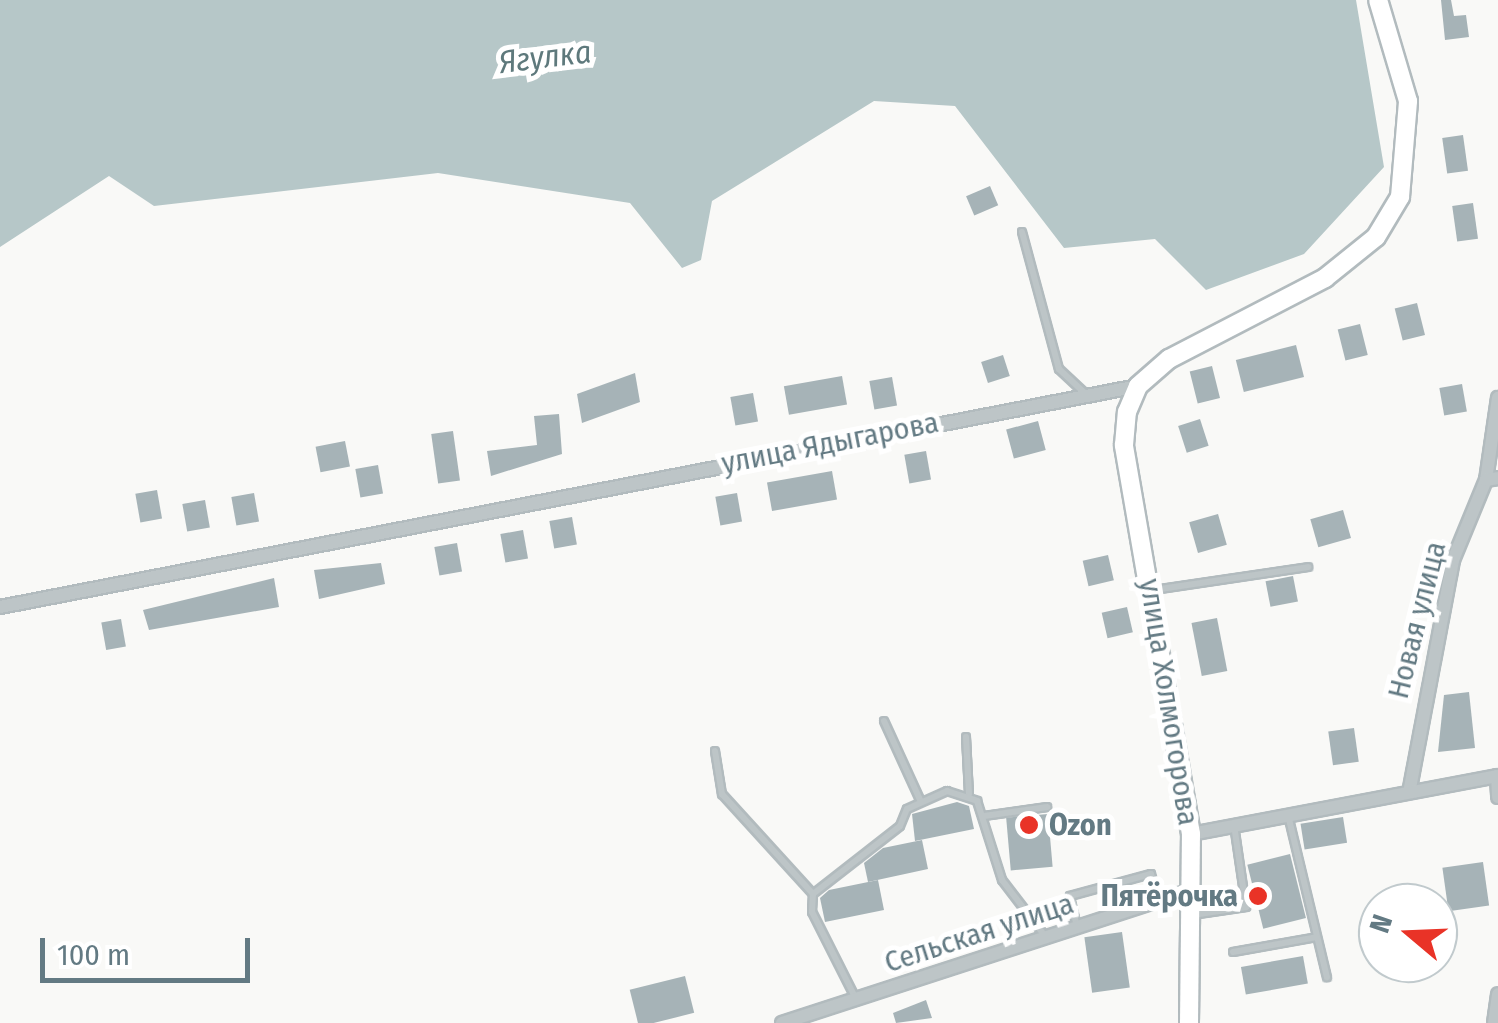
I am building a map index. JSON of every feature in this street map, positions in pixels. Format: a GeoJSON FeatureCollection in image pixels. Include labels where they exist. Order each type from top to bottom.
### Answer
{"type":"FeatureCollection","features":[{"type":"Feature","properties":{"kind":"street"},"geometry":{"type":"LineString","coordinates":[[1138,386],[1169,360],[1325,278],[1376,236],[1400,198],[1410,151],[1408,101],[1378,0]]}},
{"type":"Feature","properties":{"kind":"street","name":"улица Ядыгарова"},"geometry":{"type":"LineString","coordinates":[[0,607],[1084,392],[1138,386]]}},
{"type":"Feature","properties":{"kind":"street","name":"улица Холмогорова"},"geometry":{"type":"LineString","coordinates":[[1138,386],[1124,444],[1153,590],[1191,834],[1190,1023]]}},
{"type":"Feature","properties":{"kind":"street","name":"Новая улица"},"geometry":{"type":"LineString","coordinates":[[1410,788],[1429,652],[1492,479],[1498,398]]}},
{"type":"Feature","properties":{"kind":"street"},"geometry":{"type":"LineString","coordinates":[[1191,834],[1410,788],[1497,776],[1498,797]]}},
{"type":"Feature","properties":{"kind":"street","name":"Сельская улица"},"geometry":{"type":"LineString","coordinates":[[782,1023],[1191,890]]}},
{"type":"Feature","properties":{"kind":"street"},"geometry":{"type":"LineString","coordinates":[[1494,1023],[1498,994]]}},
{"type":"Feature","properties":{"kind":"lane"},"geometry":{"type":"LineString","coordinates":[[1022,232],[1059,368],[1084,392]]}},
{"type":"Feature","properties":{"kind":"lane"},"geometry":{"type":"LineString","coordinates":[[1153,590],[1308,567]]}},
{"type":"Feature","properties":{"kind":"lane"},"geometry":{"type":"LineString","coordinates":[[884,720],[921,802]]}},
{"type":"Feature","properties":{"kind":"lane"},"geometry":{"type":"LineString","coordinates":[[966,738],[969,794],[984,816],[1002,880],[1046,937]]}},
{"type":"Feature","properties":{"kind":"lane"},"geometry":{"type":"LineString","coordinates":[[715,751],[722,794],[813,894],[812,912],[856,999]]}},
{"type":"Feature","properties":{"kind":"lane"},"geometry":{"type":"LineString","coordinates":[[813,894],[921,802],[969,794]]}},
{"type":"Feature","properties":{"kind":"lane"},"geometry":{"type":"LineString","coordinates":[[984,816],[1047,807]]}},
{"type":"Feature","properties":{"kind":"lane"},"geometry":{"type":"LineString","coordinates":[[1288,814],[1327,977]]}},
{"type":"Feature","properties":{"kind":"lane"},"geometry":{"type":"LineString","coordinates":[[1190,915],[1246,907],[1234,826]]}},
{"type":"Feature","properties":{"kind":"lane"},"geometry":{"type":"LineString","coordinates":[[1076,927],[1070,896],[1150,874],[1158,900]]}},
{"type":"Feature","properties":{"kind":"lane"},"geometry":{"type":"LineString","coordinates":[[1233,952],[1318,937]]}},
{"type":"Feature","properties":{"kind":"water","name":"Ягулка"},"geometry":{"type":"Polygon","coordinates":[[[0,0],[1356,0],[1384,167],[1304,254],[1206,290],[1155,239],[1064,248],[955,106],[874,101],[712,201],[701,260],[682,268],[630,203],[438,173],[154,206],[109,176],[0,247],[0,0]]]}},
{"type":"Feature","properties":{"kind":"building"},"geometry":{"type":"Polygon","coordinates":[[[1441,0],[1451,0],[1454,16],[1466,15],[1469,37],[1445,40],[1441,0]]]}},
{"type":"Feature","properties":{"kind":"building"},"geometry":{"type":"Polygon","coordinates":[[[1463,135],[1468,171],[1447,174],[1442,138],[1463,135]]]}},
{"type":"Feature","properties":{"kind":"building"},"geometry":{"type":"Polygon","coordinates":[[[990,186],[998,205],[974,215],[966,196],[990,186]]]}},
{"type":"Feature","properties":{"kind":"building"},"geometry":{"type":"Polygon","coordinates":[[[1473,203],[1478,239],[1457,242],[1452,206],[1473,203]]]}},
{"type":"Feature","properties":{"kind":"building"},"geometry":{"type":"Polygon","coordinates":[[[1417,303],[1425,335],[1403,341],[1395,309],[1417,303]]]}},
{"type":"Feature","properties":{"kind":"building"},"geometry":{"type":"Polygon","coordinates":[[[1360,324],[1368,355],[1345,361],[1338,330],[1360,324]]]}},
{"type":"Feature","properties":{"kind":"building"},"geometry":{"type":"Polygon","coordinates":[[[1296,345],[1304,377],[1244,392],[1236,360],[1296,345]]]}},
{"type":"Feature","properties":{"kind":"building"},"geometry":{"type":"Polygon","coordinates":[[[1003,355],[1010,376],[988,383],[981,362],[1003,355]]]}},
{"type":"Feature","properties":{"kind":"building"},"geometry":{"type":"Polygon","coordinates":[[[1212,366],[1220,398],[1198,404],[1190,372],[1212,366]]]}},
{"type":"Feature","properties":{"kind":"building"},"geometry":{"type":"Polygon","coordinates":[[[635,373],[640,402],[582,423],[577,394],[635,373]]]}},
{"type":"Feature","properties":{"kind":"building"},"geometry":{"type":"Polygon","coordinates":[[[842,376],[847,405],[789,415],[784,386],[842,376]]]}},
{"type":"Feature","properties":{"kind":"building"},"geometry":{"type":"Polygon","coordinates":[[[892,377],[897,406],[874,410],[869,381],[892,377]]]}},
{"type":"Feature","properties":{"kind":"building"},"geometry":{"type":"Polygon","coordinates":[[[1462,384],[1467,412],[1444,416],[1439,388],[1462,384]]]}},
{"type":"Feature","properties":{"kind":"building"},"geometry":{"type":"Polygon","coordinates":[[[753,393],[758,422],[735,426],[730,397],[753,393]]]}},
{"type":"Feature","properties":{"kind":"building"},"geometry":{"type":"Polygon","coordinates":[[[559,414],[562,454],[491,476],[487,451],[537,445],[534,416],[559,414]]]}},
{"type":"Feature","properties":{"kind":"building"},"geometry":{"type":"Polygon","coordinates":[[[1200,419],[1209,446],[1187,453],[1178,426],[1200,419]]]}},
{"type":"Feature","properties":{"kind":"building"},"geometry":{"type":"Polygon","coordinates":[[[1038,421],[1046,450],[1014,459],[1006,430],[1038,421]]]}},
{"type":"Feature","properties":{"kind":"building"},"geometry":{"type":"Polygon","coordinates":[[[453,431],[460,481],[438,484],[431,434],[453,431]]]}},
{"type":"Feature","properties":{"kind":"building"},"geometry":{"type":"Polygon","coordinates":[[[345,441],[350,467],[321,472],[316,447],[345,441]]]}},
{"type":"Feature","properties":{"kind":"building"},"geometry":{"type":"Polygon","coordinates":[[[926,451],[931,480],[909,483],[904,455],[926,451]]]}},
{"type":"Feature","properties":{"kind":"building"},"geometry":{"type":"Polygon","coordinates":[[[378,465],[383,494],[360,498],[355,469],[378,465]]]}},
{"type":"Feature","properties":{"kind":"building"},"geometry":{"type":"Polygon","coordinates":[[[832,471],[837,500],[772,511],[767,482],[832,471]]]}},
{"type":"Feature","properties":{"kind":"building"},"geometry":{"type":"Polygon","coordinates":[[[157,490],[162,519],[140,522],[135,494],[157,490]]]}},
{"type":"Feature","properties":{"kind":"building"},"geometry":{"type":"Polygon","coordinates":[[[254,493],[259,522],[236,526],[231,497],[254,493]]]}},
{"type":"Feature","properties":{"kind":"building"},"geometry":{"type":"Polygon","coordinates":[[[737,493],[742,522],[720,525],[715,497],[737,493]]]}},
{"type":"Feature","properties":{"kind":"building"},"geometry":{"type":"Polygon","coordinates":[[[205,500],[210,528],[187,532],[182,504],[205,500]]]}},
{"type":"Feature","properties":{"kind":"building"},"geometry":{"type":"Polygon","coordinates":[[[1343,510],[1351,538],[1318,547],[1310,519],[1343,510]]]}},
{"type":"Feature","properties":{"kind":"building"},"geometry":{"type":"Polygon","coordinates":[[[1218,514],[1227,545],[1198,553],[1189,522],[1218,514]]]}},
{"type":"Feature","properties":{"kind":"building"},"geometry":{"type":"Polygon","coordinates":[[[572,517],[577,545],[554,549],[549,521],[572,517]]]}},
{"type":"Feature","properties":{"kind":"building"},"geometry":{"type":"Polygon","coordinates":[[[523,530],[528,559],[505,563],[500,534],[523,530]]]}},
{"type":"Feature","properties":{"kind":"building"},"geometry":{"type":"Polygon","coordinates":[[[457,543],[462,572],[439,576],[434,547],[457,543]]]}},
{"type":"Feature","properties":{"kind":"building"},"geometry":{"type":"Polygon","coordinates":[[[1108,555],[1114,580],[1089,586],[1083,561],[1108,555]]]}},
{"type":"Feature","properties":{"kind":"building"},"geometry":{"type":"Polygon","coordinates":[[[381,563],[385,584],[319,599],[314,570],[381,563]]]}},
{"type":"Feature","properties":{"kind":"building"},"geometry":{"type":"Polygon","coordinates":[[[1293,576],[1298,602],[1270,607],[1266,581],[1293,576]]]}},
{"type":"Feature","properties":{"kind":"building"},"geometry":{"type":"Polygon","coordinates":[[[274,578],[279,607],[149,630],[143,610],[274,578]]]}},
{"type":"Feature","properties":{"kind":"building"},"geometry":{"type":"Polygon","coordinates":[[[1127,607],[1133,632],[1108,638],[1102,613],[1127,607]]]}},
{"type":"Feature","properties":{"kind":"building"},"geometry":{"type":"Polygon","coordinates":[[[1217,618],[1227,671],[1202,676],[1191,623],[1217,618]]]}},
{"type":"Feature","properties":{"kind":"building"},"geometry":{"type":"Polygon","coordinates":[[[121,619],[126,647],[106,650],[101,622],[121,619]]]}},
{"type":"Feature","properties":{"kind":"building"},"geometry":{"type":"Polygon","coordinates":[[[1469,692],[1475,748],[1438,752],[1444,695],[1469,692]]]}},
{"type":"Feature","properties":{"kind":"building"},"geometry":{"type":"Polygon","coordinates":[[[1354,728],[1359,762],[1333,765],[1328,732],[1354,728]]]}},
{"type":"Feature","properties":{"kind":"building"},"geometry":{"type":"Polygon","coordinates":[[[957,802],[969,806],[974,829],[915,841],[912,814],[957,802]]]}},
{"type":"Feature","properties":{"kind":"building"},"geometry":{"type":"Polygon","coordinates":[[[1048,814],[1053,867],[1011,870],[1006,818],[1048,814]]]}},
{"type":"Feature","properties":{"kind":"building"},"geometry":{"type":"Polygon","coordinates":[[[1343,817],[1347,843],[1305,849],[1301,824],[1343,817]]]}},
{"type":"Feature","properties":{"kind":"building"},"geometry":{"type":"Polygon","coordinates":[[[922,840],[928,869],[868,882],[864,863],[883,848],[922,840]]]}},
{"type":"Feature","properties":{"kind":"building"},"geometry":{"type":"Polygon","coordinates":[[[1290,854],[1306,918],[1263,929],[1247,865],[1290,854]]]}},
{"type":"Feature","properties":{"kind":"building"},"geometry":{"type":"Polygon","coordinates":[[[1483,862],[1489,906],[1458,910],[1458,883],[1445,883],[1442,868],[1483,862]]]}},
{"type":"Feature","properties":{"kind":"building"},"geometry":{"type":"Polygon","coordinates":[[[878,880],[884,910],[825,922],[820,898],[829,890],[878,880]]]}},
{"type":"Feature","properties":{"kind":"building"},"geometry":{"type":"Polygon","coordinates":[[[1122,932],[1130,987],[1092,993],[1084,937],[1122,932]]]}},
{"type":"Feature","properties":{"kind":"building"},"geometry":{"type":"Polygon","coordinates":[[[1303,956],[1308,984],[1246,995],[1241,967],[1303,956]]]}},
{"type":"Feature","properties":{"kind":"building"},"geometry":{"type":"Polygon","coordinates":[[[685,976],[694,1013],[638,1023],[630,990],[685,976]]]}},
{"type":"Feature","properties":{"kind":"building"},"geometry":{"type":"Polygon","coordinates":[[[926,1000],[932,1018],[896,1023],[893,1013],[926,1000]]]}},
{"type":"Feature","properties":{"kind":"place","name":"Ozon"},"geometry":{"type":"Point","coordinates":[1029,825]}},
{"type":"Feature","properties":{"kind":"place","name":"Пятёрочка"},"geometry":{"type":"Point","coordinates":[1258,896]}}]}
